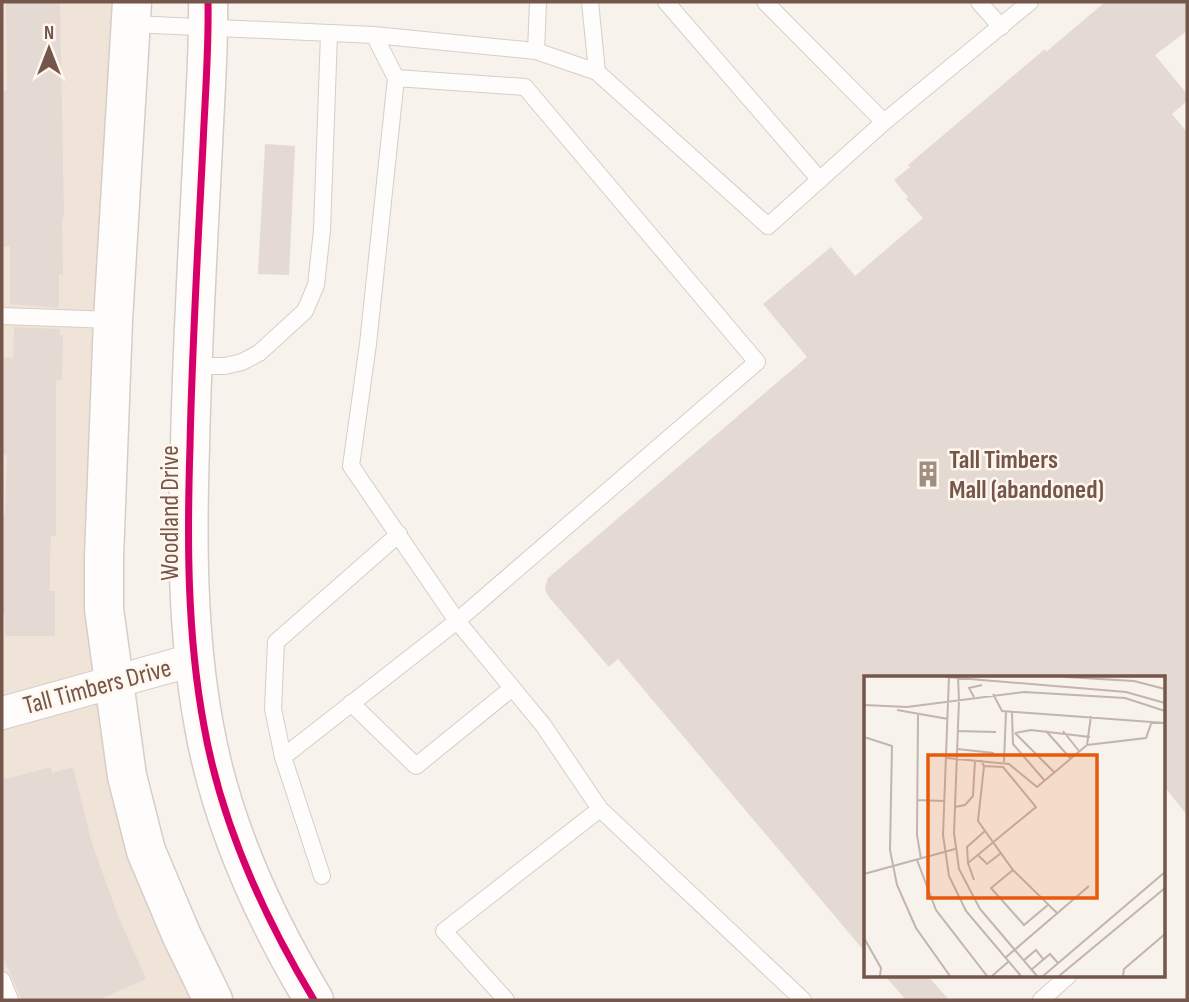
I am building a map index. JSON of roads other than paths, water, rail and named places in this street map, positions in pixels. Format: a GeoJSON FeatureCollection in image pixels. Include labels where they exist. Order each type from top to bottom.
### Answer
{"type":"FeatureCollection","features":[{"type":"Feature","properties":{"kind":"street"},"geometry":{"type":"LineString","coordinates":[[132,13],[113,320],[104,609],[127,776],[146,851],[181,934],[213,1000]]}},
{"type":"Feature","properties":{"kind":"street","name":"Woodland Drive"},"geometry":{"type":"LineString","coordinates":[[209,15],[192,366],[187,545],[193,660],[204,729],[222,797],[244,860],[271,921],[314,1000]]}},
{"type":"Feature","properties":{"kind":"street","name":"Tall Timbers Drive"},"geometry":{"type":"LineString","coordinates":[[2,713],[193,660]]}},
{"type":"Feature","properties":{"kind":"lane"},"geometry":{"type":"LineString","coordinates":[[536,51],[538,2]]}},
{"type":"Feature","properties":{"kind":"lane"},"geometry":{"type":"LineString","coordinates":[[590,2],[597,72]]}},
{"type":"Feature","properties":{"kind":"lane"},"geometry":{"type":"LineString","coordinates":[[666,2],[820,180]]}},
{"type":"Feature","properties":{"kind":"lane"},"geometry":{"type":"LineString","coordinates":[[765,2],[884,121]]}},
{"type":"Feature","properties":{"kind":"lane"},"geometry":{"type":"LineString","coordinates":[[979,2],[1001,27]]}},
{"type":"Feature","properties":{"kind":"lane"},"geometry":{"type":"LineString","coordinates":[[132,13],[209,15],[329,34],[536,51],[597,72],[768,226],[884,121],[1030,2]]}},
{"type":"Feature","properties":{"kind":"lane"},"geometry":{"type":"LineString","coordinates":[[192,366],[225,366],[242,362],[258,353],[305,311],[316,285],[322,230],[329,34]]}},
{"type":"Feature","properties":{"kind":"lane"},"geometry":{"type":"LineString","coordinates":[[374,36],[396,78],[368,344],[351,466],[457,621],[542,725],[600,809],[803,1000]]}},
{"type":"Feature","properties":{"kind":"lane"},"geometry":{"type":"LineString","coordinates":[[283,757],[457,621],[757,362],[525,87],[396,78]]}},
{"type":"Feature","properties":{"kind":"lane"},"geometry":{"type":"LineString","coordinates":[[2,316],[113,320]]}},
{"type":"Feature","properties":{"kind":"lane"},"geometry":{"type":"LineString","coordinates":[[323,876],[283,757],[273,709],[276,642],[399,534]]}},
{"type":"Feature","properties":{"kind":"lane"},"geometry":{"type":"LineString","coordinates":[[351,703],[416,766],[511,689]]}},
{"type":"Feature","properties":{"kind":"lane"},"geometry":{"type":"LineString","coordinates":[[506,1000],[444,931],[600,809]]}},
{"type":"Feature","properties":{"kind":"lane"},"geometry":{"type":"LineString","coordinates":[[1041,1000],[1066,978]]}},
{"type":"Feature","properties":{"kind":"lane"},"geometry":{"type":"LineString","coordinates":[[2,980],[10,1000]]}},
{"type":"Feature","properties":{"kind":"place","name":"Tall Timbers Mall (abandoned)"},"geometry":{"type":"Point","coordinates":[928,474]}}]}
